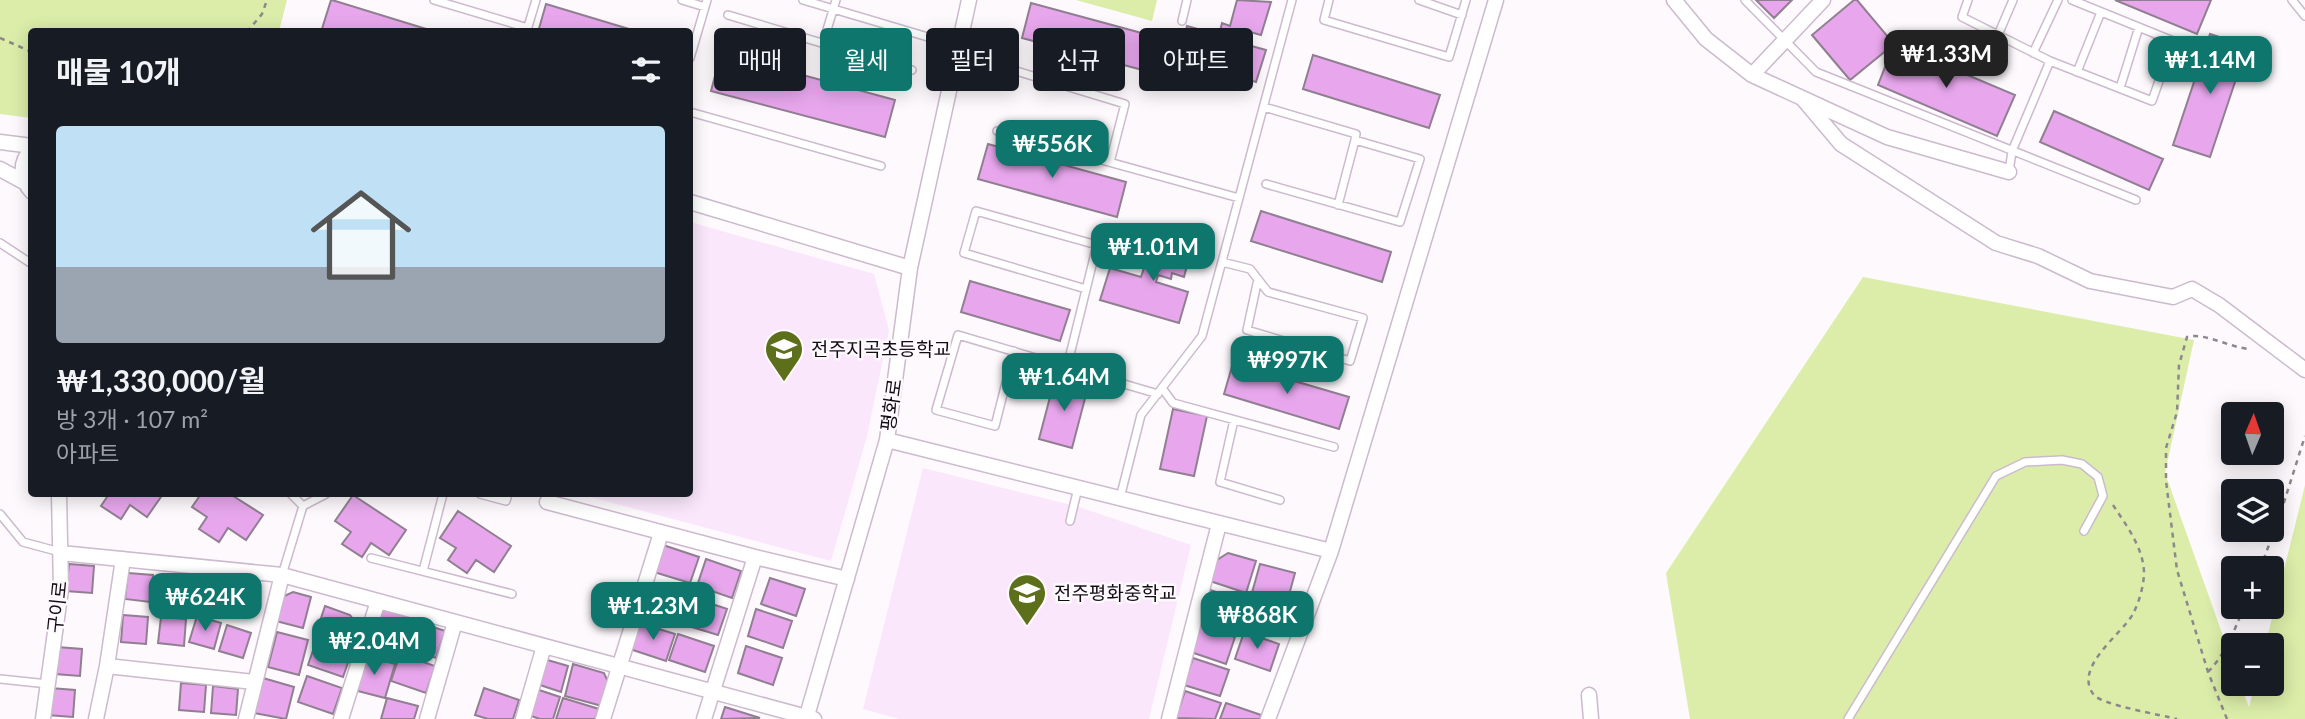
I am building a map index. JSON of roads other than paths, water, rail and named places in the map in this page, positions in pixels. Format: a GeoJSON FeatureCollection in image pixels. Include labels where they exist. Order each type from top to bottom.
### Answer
{"type":"FeatureCollection","features":[{"type":"Feature","properties":{"kind":"street","name":"평화로"},"geometry":{"type":"LineString","coordinates":[[962,28],[969,0]]}},
{"type":"Feature","properties":{"kind":"street"},"geometry":{"type":"LineString","coordinates":[[1268,719],[1331,551],[1496,0]]}},
{"type":"Feature","properties":{"kind":"street"},"geometry":{"type":"LineString","coordinates":[[1674,0],[1706,39],[1752,75],[1887,137],[2009,172]]}},
{"type":"Feature","properties":{"kind":"street"},"geometry":{"type":"LineString","coordinates":[[1752,75],[1823,0]]}},
{"type":"Feature","properties":{"kind":"street","name":"평화로"},"geometry":{"type":"LineString","coordinates":[[809,718],[887,440],[910,268],[948,91]]}},
{"type":"Feature","properties":{"kind":"street"},"geometry":{"type":"LineString","coordinates":[[1803,99],[1841,144],[1996,243],[2038,256],[2090,281],[2173,297],[2192,289],[2305,370]]}},
{"type":"Feature","properties":{"kind":"street"},"geometry":{"type":"LineString","coordinates":[[0,142],[28,146]]}},
{"type":"Feature","properties":{"kind":"street"},"geometry":{"type":"LineString","coordinates":[[28,154],[23,162],[28,185]]}},
{"type":"Feature","properties":{"kind":"street"},"geometry":{"type":"LineString","coordinates":[[0,169],[28,189]]}},
{"type":"Feature","properties":{"kind":"street"},"geometry":{"type":"LineString","coordinates":[[693,203],[910,268]]}},
{"type":"Feature","properties":{"kind":"street"},"geometry":{"type":"LineString","coordinates":[[887,440],[1331,551]]}},
{"type":"Feature","properties":{"kind":"street","name":"구이로"},"geometry":{"type":"LineString","coordinates":[[43,719],[61,589],[59,497]]}},
{"type":"Feature","properties":{"kind":"street"},"geometry":{"type":"LineString","coordinates":[[547,502],[847,579]]}},
{"type":"Feature","properties":{"kind":"street"},"geometry":{"type":"LineString","coordinates":[[1169,719],[1219,524]]}},
{"type":"Feature","properties":{"kind":"street"},"geometry":{"type":"LineString","coordinates":[[603,719],[661,533]]}},
{"type":"Feature","properties":{"kind":"street"},"geometry":{"type":"LineString","coordinates":[[61,552],[282,575],[809,718]]}},
{"type":"Feature","properties":{"kind":"street"},"geometry":{"type":"LineString","coordinates":[[704,719],[755,557]]}},
{"type":"Feature","properties":{"kind":"street"},"geometry":{"type":"LineString","coordinates":[[96,719],[123,559]]}},
{"type":"Feature","properties":{"kind":"street"},"geometry":{"type":"LineString","coordinates":[[246,719],[282,575]]}},
{"type":"Feature","properties":{"kind":"street"},"geometry":{"type":"LineString","coordinates":[[341,719],[378,601]]}},
{"type":"Feature","properties":{"kind":"street"},"geometry":{"type":"LineString","coordinates":[[428,719],[455,622]]}},
{"type":"Feature","properties":{"kind":"street"},"geometry":{"type":"LineString","coordinates":[[523,719],[544,646]]}},
{"type":"Feature","properties":{"kind":"street"},"geometry":{"type":"LineString","coordinates":[[107,666],[254,682]]}},
{"type":"Feature","properties":{"kind":"street"},"geometry":{"type":"LineString","coordinates":[[1589,695],[1591,719]]}},
{"type":"Feature","properties":{"kind":"lane"},"geometry":{"type":"LineString","coordinates":[[434,0],[524,28]]}},
{"type":"Feature","properties":{"kind":"lane"},"geometry":{"type":"LineString","coordinates":[[527,28],[536,0]]}},
{"type":"Feature","properties":{"kind":"lane"},"geometry":{"type":"LineString","coordinates":[[682,0],[706,3],[693,48]]}},
{"type":"Feature","properties":{"kind":"lane"},"geometry":{"type":"LineString","coordinates":[[803,0],[926,37]]}},
{"type":"Feature","properties":{"kind":"lane"},"geometry":{"type":"LineString","coordinates":[[827,28],[836,0]]}},
{"type":"Feature","properties":{"kind":"lane"},"geometry":{"type":"LineString","coordinates":[[1182,21],[1187,0]]}},
{"type":"Feature","properties":{"kind":"lane"},"geometry":{"type":"LineString","coordinates":[[1120,499],[1141,415],[1202,337],[1292,0]]}},
{"type":"Feature","properties":{"kind":"lane"},"geometry":{"type":"LineString","coordinates":[[1329,0],[1324,20],[1449,57],[1466,0]]}},
{"type":"Feature","properties":{"kind":"lane"},"geometry":{"type":"LineString","coordinates":[[1419,0],[1462,15]]}},
{"type":"Feature","properties":{"kind":"lane"},"geometry":{"type":"LineString","coordinates":[[1745,0],[1816,72],[2136,200]]}},
{"type":"Feature","properties":{"kind":"lane"},"geometry":{"type":"LineString","coordinates":[[1968,0],[1962,17],[2050,61],[2152,101],[2173,41],[2072,0]]}},
{"type":"Feature","properties":{"kind":"lane"},"geometry":{"type":"LineString","coordinates":[[1998,35],[2012,0]]}},
{"type":"Feature","properties":{"kind":"lane"},"geometry":{"type":"LineString","coordinates":[[2034,53],[2058,0]]}},
{"type":"Feature","properties":{"kind":"lane"},"geometry":{"type":"LineString","coordinates":[[2292,0],[2305,16]]}},
{"type":"Feature","properties":{"kind":"lane"},"geometry":{"type":"LineString","coordinates":[[2077,72],[2101,12]]}},
{"type":"Feature","properties":{"kind":"lane"},"geometry":{"type":"LineString","coordinates":[[728,15],[820,42]]}},
{"type":"Feature","properties":{"kind":"lane"},"geometry":{"type":"LineString","coordinates":[[2120,88],[2139,27]]}},
{"type":"Feature","properties":{"kind":"lane"},"geometry":{"type":"LineString","coordinates":[[2009,172],[2012,151],[2050,61]]}},
{"type":"Feature","properties":{"kind":"lane"},"geometry":{"type":"LineString","coordinates":[[1019,72],[1125,104],[1110,162]]}},
{"type":"Feature","properties":{"kind":"lane"},"geometry":{"type":"LineString","coordinates":[[1264,107],[1356,134],[1338,205]]}},
{"type":"Feature","properties":{"kind":"lane"},"geometry":{"type":"LineString","coordinates":[[693,113],[881,166]]}},
{"type":"Feature","properties":{"kind":"lane"},"geometry":{"type":"LineString","coordinates":[[997,131],[1239,198]]}},
{"type":"Feature","properties":{"kind":"lane"},"geometry":{"type":"LineString","coordinates":[[1266,184],[1400,222],[1420,159],[1355,140]]}},
{"type":"Feature","properties":{"kind":"lane"},"geometry":{"type":"LineString","coordinates":[[1067,367],[1097,245],[976,211],[964,253],[1086,289]]}},
{"type":"Feature","properties":{"kind":"lane"},"geometry":{"type":"LineString","coordinates":[[0,243],[28,261]]}},
{"type":"Feature","properties":{"kind":"lane"},"geometry":{"type":"LineString","coordinates":[[1222,262],[1250,269],[1258,279],[1268,292],[1363,318],[1350,361],[1247,330],[1258,279]]}},
{"type":"Feature","properties":{"kind":"lane"},"geometry":{"type":"LineString","coordinates":[[1014,351],[995,426],[936,410],[958,335],[1160,391],[1173,402],[1334,447]]}},
{"type":"Feature","properties":{"kind":"lane"},"geometry":{"type":"LineString","coordinates":[[1234,419],[1220,482],[1280,500]]}},
{"type":"Feature","properties":{"kind":"lane"},"geometry":{"type":"LineString","coordinates":[[1848,719],[1996,476],[2025,462],[2062,460],[2082,464],[2098,477],[2103,496],[2084,531]]}},
{"type":"Feature","properties":{"kind":"lane"},"geometry":{"type":"LineString","coordinates":[[1070,521],[1078,488]]}},
{"type":"Feature","properties":{"kind":"lane"},"geometry":{"type":"LineString","coordinates":[[294,497],[303,506]]}},
{"type":"Feature","properties":{"kind":"lane"},"geometry":{"type":"LineString","coordinates":[[282,575],[303,506],[320,497]]}},
{"type":"Feature","properties":{"kind":"lane"},"geometry":{"type":"LineString","coordinates":[[423,571],[442,497]]}},
{"type":"Feature","properties":{"kind":"lane"},"geometry":{"type":"LineString","coordinates":[[491,497],[506,501],[507,497]]}},
{"type":"Feature","properties":{"kind":"lane"},"geometry":{"type":"LineString","coordinates":[[0,514],[23,542],[61,552]]}},
{"type":"Feature","properties":{"kind":"lane"},"geometry":{"type":"LineString","coordinates":[[371,558],[512,594]]}},
{"type":"Feature","properties":{"kind":"lane"},"geometry":{"type":"LineString","coordinates":[[0,680],[48,684]]}},
{"type":"Feature","properties":{"kind":"place","name":"전주지곡초등학교"},"geometry":{"type":"Point","coordinates":[784,383]}},
{"type":"Feature","properties":{"kind":"place","name":"전주평화중학교"},"geometry":{"type":"Point","coordinates":[1027,627]}}]}
